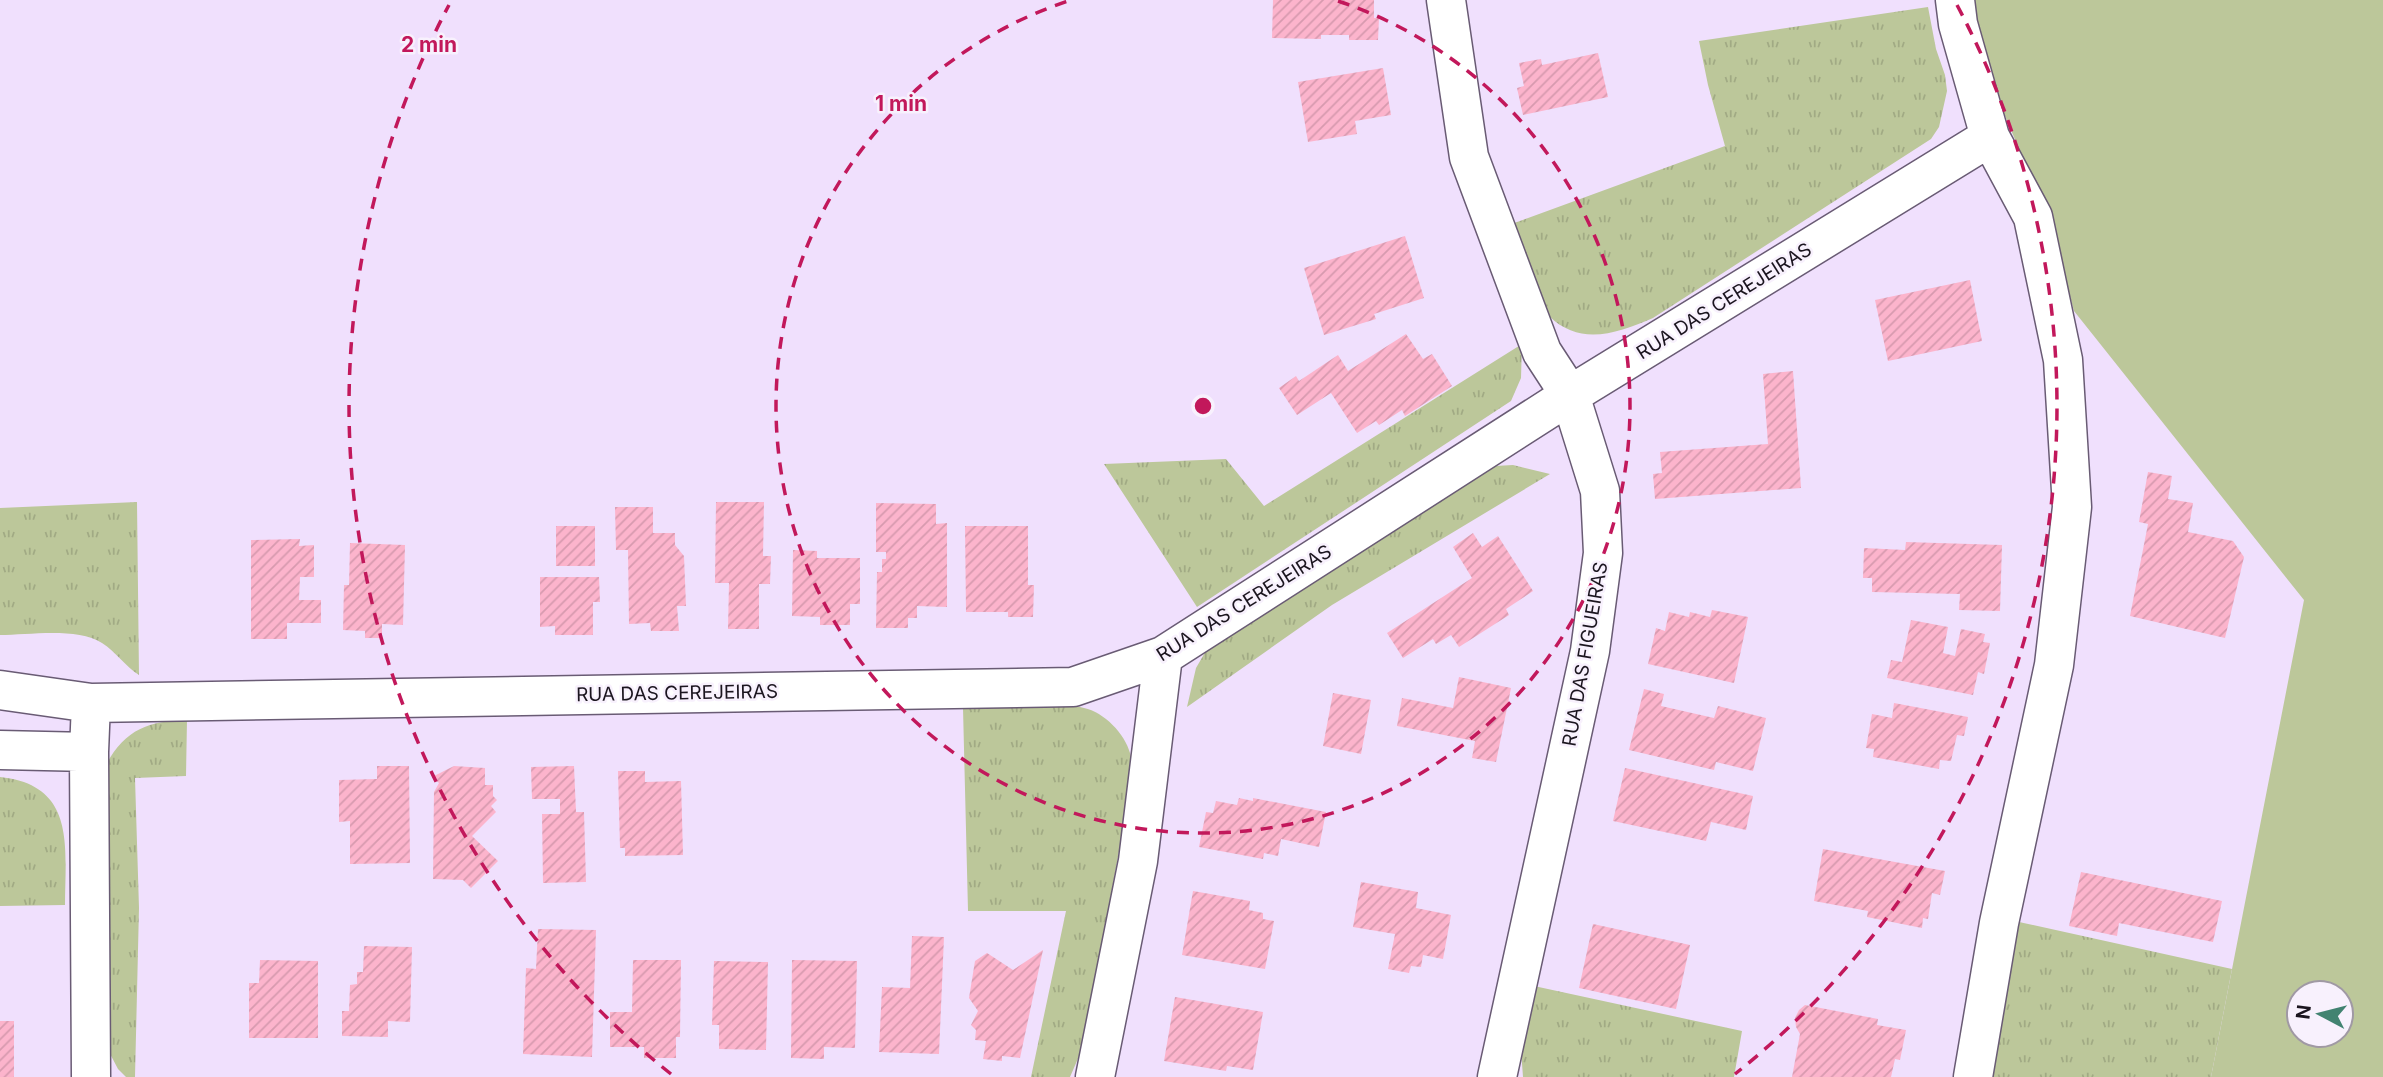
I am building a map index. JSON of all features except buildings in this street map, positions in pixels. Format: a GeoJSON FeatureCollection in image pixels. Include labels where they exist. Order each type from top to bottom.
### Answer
{"type":"FeatureCollection","features":[{"type":"Feature","properties":{"kind":"street","name":"RUA DAS FIGUEIRAS"},"geometry":{"type":"LineString","coordinates":[[1446,0],[1469,157],[1542,352],[1570,395],[1601,491],[1603,553],[1590,650],[1497,1077]]}},
{"type":"Feature","properties":{"kind":"street"},"geometry":{"type":"LineString","coordinates":[[1955,0],[1958,24],[1990,138],[2033,217],[2063,360],[2072,507],[2054,665],[1999,923],[1973,1077]]}},
{"type":"Feature","properties":{"kind":"street","name":"RUA DAS CEREJEIRAS"},"geometry":{"type":"LineString","coordinates":[[0,690],[91,703],[1073,687],[1163,656],[1570,395],[1990,138]]}},
{"type":"Feature","properties":{"kind":"street"},"geometry":{"type":"LineString","coordinates":[[1095,1077],[1138,861],[1163,656]]}},
{"type":"Feature","properties":{"kind":"street"},"geometry":{"type":"LineString","coordinates":[[91,703],[91,1077]]}},
{"type":"Feature","properties":{"kind":"street"},"geometry":{"type":"LineString","coordinates":[[0,750],[89,752]]}},
{"type":"Feature","properties":{"kind":"green space"},"geometry":{"type":"Polygon","coordinates":[[[1968,0],[2383,0],[2383,1077],[2211,1077],[2304,600],[2074,311],[2033,182],[1989,78],[1968,0]]]}},
{"type":"Feature","properties":{"kind":"green space"},"geometry":{"type":"Polygon","coordinates":[[[1928,7],[1947,91],[1939,127],[1931,139],[1653,318],[1613,332],[1586,334],[1561,326],[1549,316],[1509,225],[1725,146],[1699,41],[1928,7]]]}},
{"type":"Feature","properties":{"kind":"green space"},"geometry":{"type":"Polygon","coordinates":[[[1522,344],[1521,378],[1511,401],[1197,607],[1104,464],[1226,459],[1264,506],[1522,344]]]}},
{"type":"Feature","properties":{"kind":"green space"},"geometry":{"type":"Polygon","coordinates":[[[1513,465],[1550,474],[1332,605],[1187,707],[1196,668],[1207,649],[1495,466],[1513,465]]]}},
{"type":"Feature","properties":{"kind":"green space"},"geometry":{"type":"Polygon","coordinates":[[[137,502],[139,675],[102,643],[92,638],[66,633],[0,635],[0,508],[137,502]]]}},
{"type":"Feature","properties":{"kind":"green space"},"geometry":{"type":"Polygon","coordinates":[[[1070,706],[1099,714],[1113,725],[1124,739],[1130,753],[1131,786],[1083,1047],[1070,1077],[1031,1077],[1066,911],[968,911],[963,708],[1070,706]]]}},
{"type":"Feature","properties":{"kind":"green space"},"geometry":{"type":"Polygon","coordinates":[[[187,720],[186,776],[135,778],[139,908],[135,1077],[126,1077],[118,1069],[107,1048],[106,765],[121,743],[139,729],[161,722],[187,720]]]}},
{"type":"Feature","properties":{"kind":"green space"},"geometry":{"type":"Polygon","coordinates":[[[0,777],[25,782],[43,792],[54,806],[65,842],[65,905],[0,906],[0,777]]]}},
{"type":"Feature","properties":{"kind":"green space"},"geometry":{"type":"Polygon","coordinates":[[[2019,922],[2232,969],[2211,1077],[1989,1077],[2006,978],[2019,922]]]}},
{"type":"Feature","properties":{"kind":"green space"},"geometry":{"type":"Polygon","coordinates":[[[1534,986],[1742,1031],[1734,1077],[1523,1077],[1521,1050],[1534,986]]]}}]}
